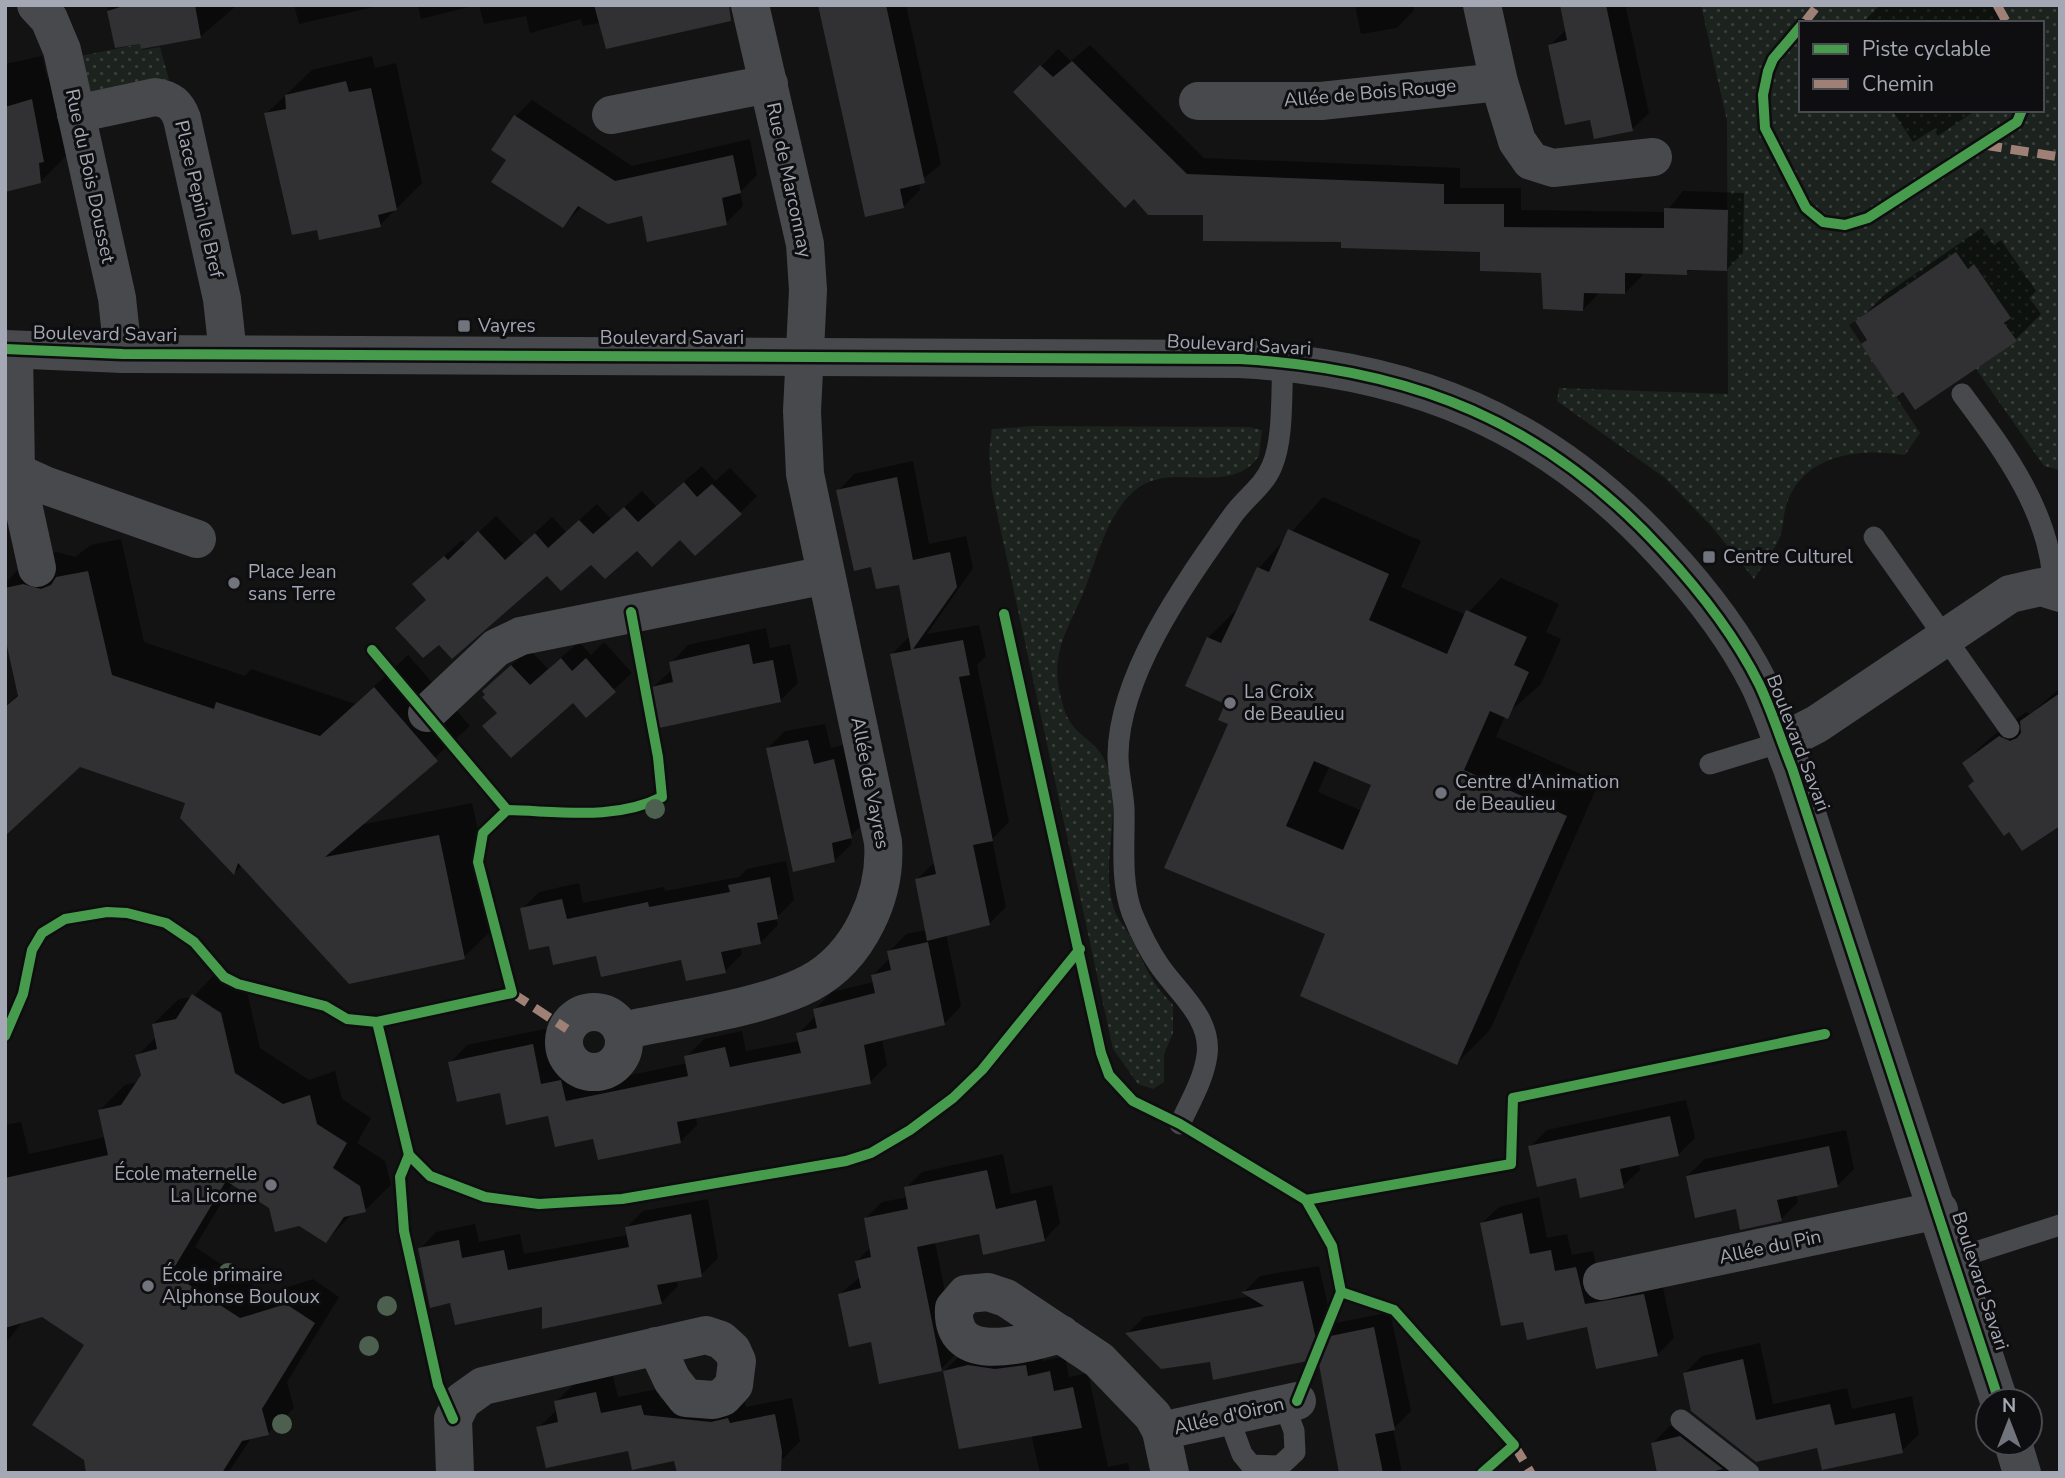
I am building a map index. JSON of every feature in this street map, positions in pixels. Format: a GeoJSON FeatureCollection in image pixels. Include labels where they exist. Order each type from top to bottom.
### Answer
{"type":"FeatureCollection","features":[{"type":"Feature","properties":{"kind":"street","name":"Rue du Bois Dousset"},"geometry":{"type":"LineString","coordinates":[[36,5],[54,29],[76,114],[117,298],[123,354]]}},
{"type":"Feature","properties":{"kind":"street","name":"Rue de Marconnay"},"geometry":{"type":"LineString","coordinates":[[750,5],[805,244],[808,290],[804,357]]}},
{"type":"Feature","properties":{"kind":"street"},"geometry":{"type":"LineString","coordinates":[[1482,5],[1499,82],[1522,153],[1531,161],[1553,168],[1653,157]]}},
{"type":"Feature","properties":{"kind":"street","name":"Allée de Bois Rouge"},"geometry":{"type":"LineString","coordinates":[[1198,101],[1321,101],[1499,82]]}},
{"type":"Feature","properties":{"kind":"street"},"geometry":{"type":"LineString","coordinates":[[611,114],[769,84]]}},
{"type":"Feature","properties":{"kind":"street","name":"Place Pepin le Bref"},"geometry":{"type":"LineString","coordinates":[[76,114],[155,97],[172,102],[180,112],[222,299],[228,354]]}},
{"type":"Feature","properties":{"kind":"street"},"geometry":{"type":"LineString","coordinates":[[10,350],[10,473],[37,568]]}},
{"type":"Feature","properties":{"kind":"street","name":"Boulevard Savari"},"geometry":{"type":"LineString","coordinates":[[10,350],[123,354],[1283,361],[1379,378],[1485,414],[1542,446],[1587,477],[1632,516],[1697,589],[1726,629],[1759,684],[1782,741],[1939,1210],[1995,1387]]}},
{"type":"Feature","properties":{"kind":"street","name":"Allée de Vayres"},"geometry":{"type":"LineString","coordinates":[[622,1031],[771,998],[811,982],[844,953],[862,929],[875,905],[883,876],[883,842],[805,474],[802,411],[804,357]]}},
{"type":"Feature","properties":{"kind":"street"},"geometry":{"type":"LineString","coordinates":[[10,473],[197,539]]}},
{"type":"Feature","properties":{"kind":"street"},"geometry":{"type":"LineString","coordinates":[[427,713],[496,648],[522,636],[826,575]]}},
{"type":"Feature","properties":{"kind":"street","name":"Boulevard Savari"},"geometry":{"type":"LineString","coordinates":[[1782,741],[1824,720],[2010,594],[2040,587],[2056,577]]}},
{"type":"Feature","properties":{"kind":"street","name":"Allée du Pin"},"geometry":{"type":"LineString","coordinates":[[1602,1281],[1939,1210]]}},
{"type":"Feature","properties":{"kind":"street","name":"Allée d'Oiron"},"geometry":{"type":"LineString","coordinates":[[1061,1334],[1099,1360],[1125,1383],[1153,1416],[1161,1431],[1170,1473]]}},
{"type":"Feature","properties":{"kind":"street"},"geometry":{"type":"LineString","coordinates":[[455,1473],[453,1419],[462,1401],[474,1390],[511,1378],[656,1346]]}},
{"type":"Feature","properties":{"kind":"street","name":"Allée d'Oiron"},"geometry":{"type":"LineString","coordinates":[[1161,1431],[1283,1404]]}},
{"type":"Feature","properties":{"kind":"lane"},"geometry":{"type":"LineString","coordinates":[[1180,1124],[1205,1066],[1208,1046],[1200,1022],[1186,996],[1150,951],[1129,901],[1118,757],[1120,731],[1127,704],[1152,640],[1239,506],[1265,480],[1273,465],[1278,438],[1283,361]]}},
{"type":"Feature","properties":{"kind":"lane"},"geometry":{"type":"LineString","coordinates":[[1962,394],[2020,475],[2056,577]]}},
{"type":"Feature","properties":{"kind":"lane"},"geometry":{"type":"LineString","coordinates":[[1874,537],[2009,728]]}},
{"type":"Feature","properties":{"kind":"lane"},"geometry":{"type":"LineString","coordinates":[[1710,764],[1782,741]]}},
{"type":"Feature","properties":{"kind":"lane"},"geometry":{"type":"LineString","coordinates":[[1954,1259],[2060,1225]]}},
{"type":"Feature","properties":{"kind":"lane"},"geometry":{"type":"LineString","coordinates":[[1228,1416],[1242,1454],[1251,1465],[1280,1466],[1295,1452],[1294,1431],[1283,1404]]}},
{"type":"Feature","properties":{"kind":"lane"},"geometry":{"type":"LineString","coordinates":[[1681,1420],[1749,1473]]}},
{"type":"Feature","properties":{"kind":"shaded area"},"geometry":{"type":"Polygon","coordinates":[[[1701,5],[2060,5],[2060,470],[2044,466],[1969,359],[2011,318],[1975,265],[1887,300],[1849,325],[1920,433],[1905,455],[1871,452],[1854,454],[1822,463],[1808,472],[1788,500],[1780,537],[1754,579],[1712,527],[1665,478],[1557,401],[1559,388],[1728,394],[1727,121],[1701,5]]]}},
{"type":"Feature","properties":{"kind":"shaded area"},"geometry":{"type":"Polygon","coordinates":[[[140,44],[142,50],[160,47],[169,80],[88,95],[80,56],[140,44]]]}},
{"type":"Feature","properties":{"kind":"shaded area"},"geometry":{"type":"Polygon","coordinates":[[[1034,426],[1249,427],[1262,430],[1259,456],[1246,468],[1232,475],[1164,478],[1148,482],[1123,503],[1102,541],[1065,635],[1057,666],[1060,693],[1070,722],[1098,749],[1109,770],[1113,814],[1109,873],[1114,908],[1150,976],[1173,1005],[1173,1033],[1164,1054],[1164,1082],[1153,1089],[1138,1084],[1113,1049],[992,490],[989,452],[992,429],[1034,426]]]}},
{"type":"Feature","properties":{"kind":"building"},"geometry":{"type":"Polygon","coordinates":[[[127,5],[195,5],[201,38],[141,49],[140,44],[115,48],[107,11],[127,5]]]}},
{"type":"Feature","properties":{"kind":"building"},"geometry":{"type":"Polygon","coordinates":[[[594,5],[729,5],[731,21],[606,49],[594,5]]]}},
{"type":"Feature","properties":{"kind":"building"},"geometry":{"type":"Polygon","coordinates":[[[818,5],[886,5],[925,183],[900,189],[904,208],[865,217],[818,5]]]}},
{"type":"Feature","properties":{"kind":"building"},"geometry":{"type":"Polygon","coordinates":[[[1560,5],[1606,5],[1633,131],[1594,139],[1590,120],[1565,125],[1548,45],[1567,40],[1560,5]]]}},
{"type":"Feature","properties":{"kind":"building"},"geometry":{"type":"Polygon","coordinates":[[[1072,61],[1187,174],[1444,184],[1444,204],[1504,204],[1504,227],[1664,228],[1664,208],[1728,210],[1727,271],[1687,270],[1687,275],[1625,273],[1625,294],[1584,293],[1583,311],[1543,309],[1541,273],[1480,271],[1480,252],[1341,248],[1341,242],[1203,241],[1203,215],[1148,215],[1134,199],[1125,208],[1013,92],[1040,65],[1053,77],[1072,61]]]}},
{"type":"Feature","properties":{"kind":"building"},"geometry":{"type":"Polygon","coordinates":[[[346,81],[349,92],[371,88],[397,210],[378,215],[381,227],[319,240],[317,230],[292,235],[264,113],[286,109],[285,95],[346,81]]]}},
{"type":"Feature","properties":{"kind":"building"},"geometry":{"type":"Polygon","coordinates":[[[32,99],[44,162],[39,163],[41,183],[5,192],[5,107],[32,99]]]}},
{"type":"Feature","properties":{"kind":"building"},"geometry":{"type":"Polygon","coordinates":[[[514,115],[615,181],[733,155],[741,193],[722,198],[727,225],[647,242],[642,216],[608,224],[578,206],[563,228],[491,182],[506,160],[491,150],[514,115]]]}},
{"type":"Feature","properties":{"kind":"building"},"geometry":{"type":"Polygon","coordinates":[[[1956,252],[1968,269],[1974,264],[2011,318],[2004,323],[2017,341],[1915,410],[1903,392],[1896,397],[1861,344],[1867,340],[1855,321],[1956,252]]]}},
{"type":"Feature","properties":{"kind":"building"},"geometry":{"type":"Polygon","coordinates":[[[897,477],[913,560],[950,552],[957,587],[913,649],[963,640],[970,675],[959,677],[993,841],[973,845],[990,925],[927,941],[915,879],[936,874],[890,654],[911,650],[899,585],[876,589],[871,567],[854,571],[836,490],[897,477]]]}},
{"type":"Feature","properties":{"kind":"building"},"geometry":{"type":"Polygon","coordinates":[[[684,482],[697,497],[712,484],[742,514],[695,556],[680,540],[652,567],[637,551],[605,579],[591,565],[561,591],[547,576],[452,659],[439,645],[423,658],[395,628],[426,600],[412,584],[444,556],[448,560],[478,531],[505,560],[535,533],[548,548],[579,520],[593,534],[624,507],[638,522],[684,482]]]}},
{"type":"Feature","properties":{"kind":"building","name":"Centre d'Animation de Beaulieu"},"geometry":{"type":"Polygon","coordinates":[[[1288,529],[1389,574],[1369,620],[1447,654],[1466,610],[1527,637],[1514,665],[1529,672],[1508,719],[1490,711],[1464,770],[1567,816],[1457,1065],[1300,996],[1325,934],[1164,868],[1228,724],[1218,720],[1225,704],[1185,686],[1207,637],[1221,643],[1257,567],[1269,572],[1288,529]],[[1314,761],[1286,826],[1343,850],[1371,785],[1314,761]]]}},
{"type":"Feature","properties":{"kind":"building"},"geometry":{"type":"Polygon","coordinates":[[[88,571],[112,675],[214,709],[216,702],[320,736],[374,687],[438,761],[325,857],[439,835],[465,959],[349,984],[238,863],[234,875],[180,818],[185,803],[80,767],[5,836],[5,707],[18,696],[5,637],[5,588],[23,584],[41,589],[51,585],[56,577],[88,571]]]}},
{"type":"Feature","properties":{"kind":"building"},"geometry":{"type":"Polygon","coordinates":[[[749,644],[753,664],[773,660],[781,702],[659,728],[651,687],[673,682],[669,662],[749,644]]]}},
{"type":"Feature","properties":{"kind":"building"},"geometry":{"type":"Polygon","coordinates":[[[561,658],[572,671],[586,658],[616,692],[586,718],[573,703],[511,758],[482,726],[497,713],[482,697],[485,695],[482,691],[511,665],[530,685],[561,658]]]}},
{"type":"Feature","properties":{"kind":"building"},"geometry":{"type":"Polygon","coordinates":[[[2060,693],[2060,826],[2022,851],[2009,832],[2004,836],[1968,786],[1974,781],[1962,763],[1999,736],[2010,741],[2017,738],[2021,733],[2020,721],[2060,693]]]}},
{"type":"Feature","properties":{"kind":"building"},"geometry":{"type":"Polygon","coordinates":[[[808,740],[814,764],[834,759],[852,838],[832,843],[835,862],[793,872],[766,748],[808,740]]]}},
{"type":"Feature","properties":{"kind":"building"},"geometry":{"type":"Polygon","coordinates":[[[770,877],[778,919],[757,923],[761,944],[721,952],[726,973],[686,981],[681,960],[601,977],[596,956],[553,965],[549,946],[529,950],[520,908],[562,899],[567,919],[648,902],[649,907],[730,892],[728,885],[770,877]]]}},
{"type":"Feature","properties":{"kind":"building"},"geometry":{"type":"Polygon","coordinates":[[[928,942],[945,1025],[864,1045],[871,1084],[677,1122],[681,1143],[598,1160],[593,1139],[555,1147],[548,1116],[506,1125],[500,1093],[457,1102],[448,1062],[533,1044],[541,1084],[561,1080],[566,1101],[688,1076],[684,1056],[725,1047],[730,1067],[801,1053],[796,1033],[817,1028],[813,1009],[875,993],[871,975],[891,970],[887,951],[928,942]]]}},
{"type":"Feature","properties":{"kind":"building","name":"École primaire Alphonse Bouloux"},"geometry":{"type":"Polygon","coordinates":[[[192,994],[221,1013],[235,1073],[283,1104],[310,1095],[317,1124],[347,1143],[333,1168],[360,1186],[366,1212],[344,1217],[326,1243],[299,1226],[275,1232],[269,1208],[226,1181],[171,1273],[240,1318],[286,1304],[315,1323],[262,1409],[269,1435],[242,1441],[222,1473],[86,1473],[84,1460],[32,1425],[84,1345],[42,1317],[5,1328],[5,1178],[108,1155],[98,1110],[121,1105],[141,1075],[135,1055],[157,1049],[152,1024],[176,1019],[192,994]]]}},
{"type":"Feature","properties":{"kind":"building"},"geometry":{"type":"Polygon","coordinates":[[[1670,1116],[1679,1156],[1620,1169],[1624,1188],[1580,1198],[1576,1178],[1537,1187],[1528,1146],[1670,1116]]]}},
{"type":"Feature","properties":{"kind":"building"},"geometry":{"type":"Polygon","coordinates":[[[1829,1146],[1838,1187],[1777,1200],[1782,1221],[1740,1230],[1736,1209],[1695,1218],[1686,1176],[1829,1146]]]}},
{"type":"Feature","properties":{"kind":"building"},"geometry":{"type":"Polygon","coordinates":[[[987,1170],[996,1209],[1036,1200],[1045,1241],[983,1255],[979,1234],[917,1247],[942,1371],[879,1384],[871,1342],[849,1347],[838,1294],[861,1288],[855,1261],[871,1257],[864,1218],[908,1209],[904,1187],[987,1170]]]}},
{"type":"Feature","properties":{"kind":"building"},"geometry":{"type":"Polygon","coordinates":[[[1522,1213],[1530,1254],[1551,1250],[1555,1271],[1576,1267],[1585,1304],[1644,1294],[1658,1356],[1596,1369],[1587,1327],[1527,1340],[1523,1322],[1501,1326],[1480,1223],[1522,1213]]]}},
{"type":"Feature","properties":{"kind":"building"},"geometry":{"type":"Polygon","coordinates":[[[691,1214],[702,1277],[657,1285],[662,1304],[542,1329],[542,1307],[455,1325],[450,1303],[430,1308],[418,1248],[459,1240],[462,1258],[504,1250],[508,1270],[629,1247],[625,1227],[691,1214]]]}},
{"type":"Feature","properties":{"kind":"building"},"geometry":{"type":"Polygon","coordinates":[[[1303,1281],[1316,1339],[1374,1327],[1395,1430],[1375,1434],[1383,1473],[1339,1473],[1318,1359],[1213,1380],[1210,1362],[1161,1369],[1125,1333],[1264,1306],[1241,1292],[1303,1281]]]}},
{"type":"Feature","properties":{"kind":"building"},"geometry":{"type":"Polygon","coordinates":[[[1743,1359],[1756,1420],[1830,1404],[1835,1425],[1895,1413],[1903,1453],[1822,1470],[1817,1448],[1756,1462],[1691,1411],[1683,1373],[1743,1359]]]}},
{"type":"Feature","properties":{"kind":"building"},"geometry":{"type":"Polygon","coordinates":[[[968,1365],[995,1369],[1026,1365],[1028,1376],[1050,1371],[1054,1391],[1073,1387],[1082,1428],[959,1449],[943,1371],[968,1365]]]}},
{"type":"Feature","properties":{"kind":"building"},"geometry":{"type":"Polygon","coordinates":[[[596,1392],[601,1413],[641,1405],[644,1415],[711,1422],[728,1418],[730,1423],[775,1414],[782,1451],[781,1473],[677,1473],[674,1461],[632,1470],[628,1451],[546,1468],[536,1427],[558,1422],[554,1401],[596,1392]]]}},
{"type":"Feature","properties":{"kind":"building"},"geometry":{"type":"Polygon","coordinates":[[[1680,1436],[1723,1469],[1706,1473],[1657,1473],[1651,1443],[1680,1436]]]}},
{"type":"Feature","properties":{"kind":"marked path"},"geometry":{"type":"LineString","coordinates":[[1806,21],[1818,5]]}},
{"type":"Feature","properties":{"kind":"marked path"},"geometry":{"type":"LineString","coordinates":[[1997,5],[2006,21]]}},
{"type":"Feature","properties":{"kind":"marked path"},"geometry":{"type":"LineString","coordinates":[[1984,145],[2060,157]]}},
{"type":"Feature","properties":{"kind":"marked path"},"geometry":{"type":"LineString","coordinates":[[512,993],[567,1029]]}},
{"type":"Feature","properties":{"kind":"marked path"},"geometry":{"type":"LineString","coordinates":[[1514,1445],[1531,1473]]}},
{"type":"Feature","properties":{"kind":"cycle path"},"geometry":{"type":"LineString","coordinates":[[1799,28],[1773,59],[1768,71],[1763,95],[1765,128],[1806,208],[1823,222],[1845,225],[1868,218],[2017,122],[2021,112]]}},
{"type":"Feature","properties":{"kind":"cycle path"},"geometry":{"type":"LineString","coordinates":[[5,349],[123,354],[1240,359],[1303,365],[1362,375],[1419,390],[1472,410],[1523,436],[1571,468],[1618,506],[1663,551],[1716,614],[1759,684],[1792,768],[1994,1387]]}},
{"type":"Feature","properties":{"kind":"cycle path"},"geometry":{"type":"LineString","coordinates":[[631,612],[658,757],[662,797],[644,804],[606,812],[507,810],[483,833],[478,862],[512,993],[377,1022],[409,1155],[430,1176],[485,1197],[539,1204],[622,1199],[846,1161],[871,1153],[910,1130],[953,1098],[982,1070],[1080,949]]}},
{"type":"Feature","properties":{"kind":"cycle path"},"geometry":{"type":"LineString","coordinates":[[1004,614],[1101,1053],[1109,1075],[1133,1101],[1180,1124],[1306,1200],[1511,1164],[1513,1098],[1825,1034]]}},
{"type":"Feature","properties":{"kind":"cycle path"},"geometry":{"type":"LineString","coordinates":[[372,650],[507,810]]}},
{"type":"Feature","properties":{"kind":"cycle path"},"geometry":{"type":"LineString","coordinates":[[5,1036],[23,994],[32,950],[42,933],[65,919],[107,912],[127,913],[166,923],[194,942],[224,977],[238,984],[325,1006],[347,1019],[377,1022]]}},
{"type":"Feature","properties":{"kind":"cycle path"},"geometry":{"type":"LineString","coordinates":[[409,1155],[400,1177],[404,1231],[438,1385],[453,1419]]}},
{"type":"Feature","properties":{"kind":"cycle path"},"geometry":{"type":"LineString","coordinates":[[1297,1401],[1341,1292],[1332,1246],[1306,1200]]}},
{"type":"Feature","properties":{"kind":"cycle path"},"geometry":{"type":"LineString","coordinates":[[1341,1292],[1394,1310],[1514,1445],[1482,1473]]}},
{"type":"Feature","properties":{"kind":"place","name":"Vayres"},"geometry":{"type":"Point","coordinates":[464,326]}},
{"type":"Feature","properties":{"kind":"place","name":"Centre Culturel"},"geometry":{"type":"Point","coordinates":[1709,557]}},
{"type":"Feature","properties":{"kind":"place","name":"Place Jean sans Terre"},"geometry":{"type":"Point","coordinates":[234,583]}},
{"type":"Feature","properties":{"kind":"place","name":"La Croix de Beaulieu"},"geometry":{"type":"Point","coordinates":[1230,703]}},
{"type":"Feature","properties":{"kind":"place","name":"Centre d'Animation de Beaulieu"},"geometry":{"type":"Point","coordinates":[1441,793]}},
{"type":"Feature","properties":{"kind":"place","name":"École maternelle La Licorne"},"geometry":{"type":"Point","coordinates":[271,1185]}},
{"type":"Feature","properties":{"kind":"place","name":"École primaire Alphonse Bouloux"},"geometry":{"type":"Point","coordinates":[148,1286]}}]}
